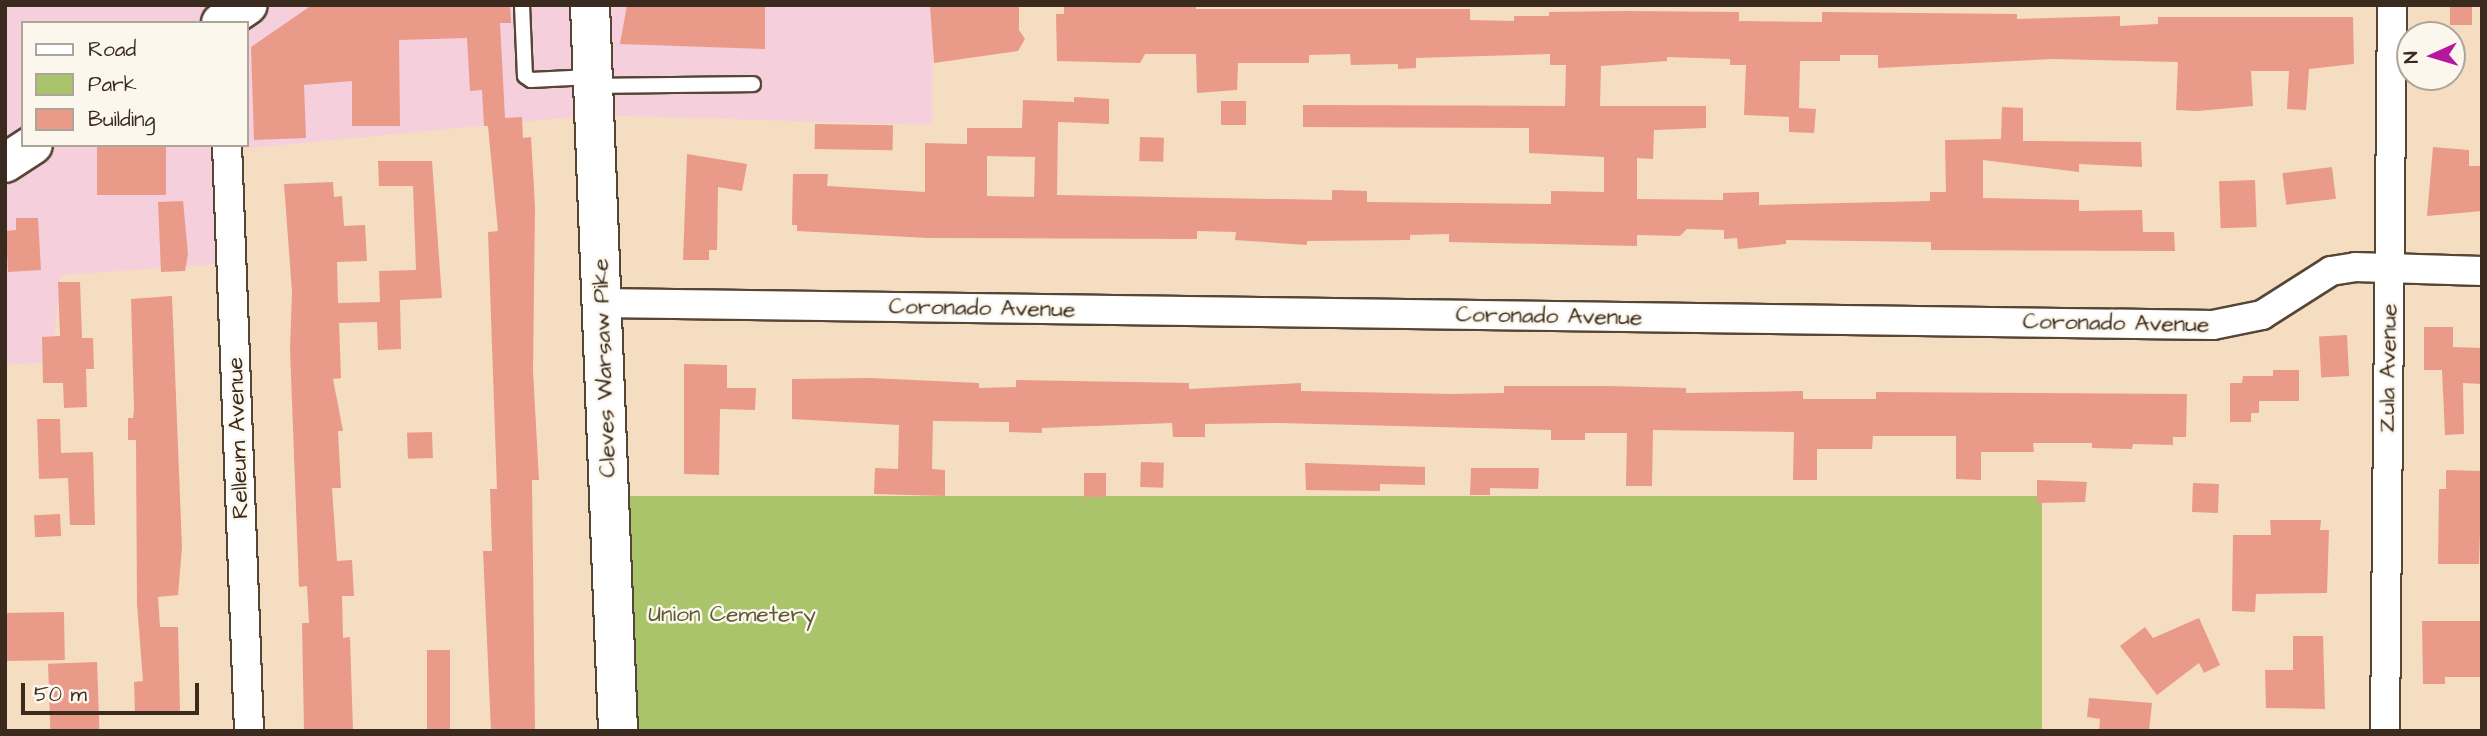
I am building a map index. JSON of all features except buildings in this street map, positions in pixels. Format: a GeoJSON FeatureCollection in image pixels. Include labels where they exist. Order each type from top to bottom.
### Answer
{"type":"FeatureCollection","features":[{"type":"Feature","properties":{"kind":"street"},"geometry":{"type":"LineString","coordinates":[[224,21],[248,5]]}},
{"type":"Feature","properties":{"kind":"street","name":"Cleves Warsaw Pike"},"geometry":{"type":"LineString","coordinates":[[590,5],[618,731]]}},
{"type":"Feature","properties":{"kind":"street","name":"Zula Avenue"},"geometry":{"type":"LineString","coordinates":[[2385,731],[2392,5]]}},
{"type":"Feature","properties":{"kind":"street"},"geometry":{"type":"LineString","coordinates":[[5,163],[30,147]]}},
{"type":"Feature","properties":{"kind":"street","name":"Relleum Avenue"},"geometry":{"type":"LineString","coordinates":[[227,147],[249,731]]}},
{"type":"Feature","properties":{"kind":"street","name":"Coronado Avenue"},"geometry":{"type":"LineString","coordinates":[[601,303],[2213,325],[2262,315],[2331,271],[2355,267],[2482,271]]}},
{"type":"Feature","properties":{"kind":"lane"},"geometry":{"type":"LineString","coordinates":[[522,5],[525,76],[531,80],[753,84]]}},
{"type":"Feature","properties":{"kind":"shaded area"},"geometry":{"type":"Polygon","coordinates":[[[5,5],[933,5],[932,125],[594,115],[227,150],[231,263],[61,275],[51,362],[5,365],[5,5]]]}},
{"type":"Feature","properties":{"kind":"green space","name":"Union Cemetery"},"geometry":{"type":"Polygon","coordinates":[[[609,496],[2042,496],[2042,731],[609,731],[609,496]]]}}]}
